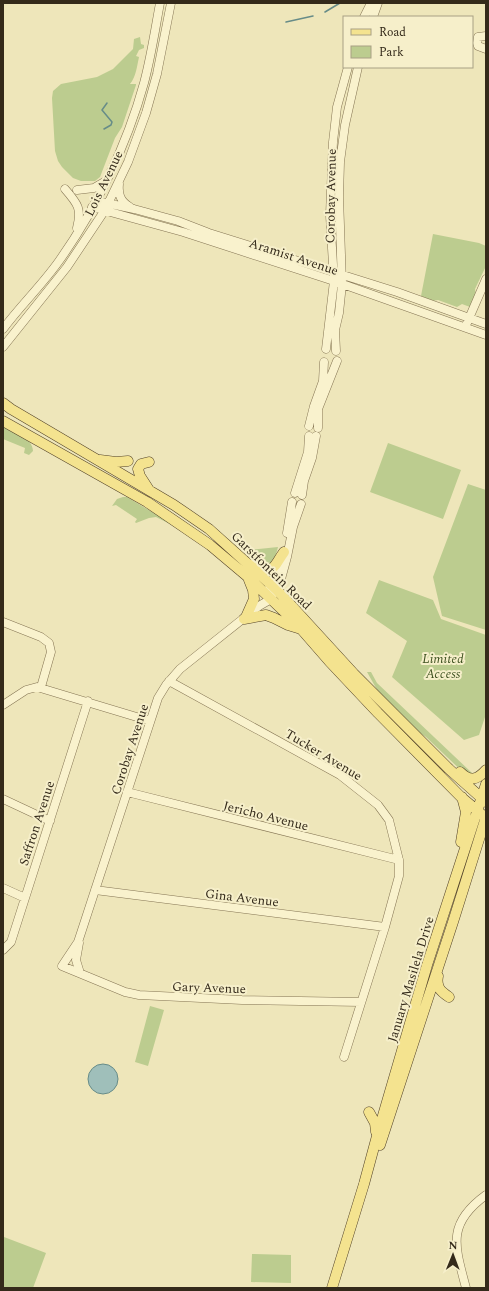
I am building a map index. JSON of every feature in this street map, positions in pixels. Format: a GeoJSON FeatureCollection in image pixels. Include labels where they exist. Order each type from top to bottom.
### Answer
{"type":"FeatureCollection","features":[{"type":"Feature","properties":{"kind":"main road","name":"Garstfontein Road"},"geometry":{"type":"LineString","coordinates":[[3,403],[209,528],[274,587],[354,674],[449,769],[484,800]]}},
{"type":"Feature","properties":{"kind":"main road","name":"Garstfontein Road"},"geometry":{"type":"LineString","coordinates":[[3,421],[118,485],[158,509],[210,545],[269,596],[363,698],[461,797],[486,818]]}},
{"type":"Feature","properties":{"kind":"main road"},"geometry":{"type":"LineString","coordinates":[[95,459],[116,462],[128,461]]}},
{"type":"Feature","properties":{"kind":"main road"},"geometry":{"type":"LineString","coordinates":[[149,462],[141,464],[138,469],[140,476],[150,491]]}},
{"type":"Feature","properties":{"kind":"main road"},"geometry":{"type":"LineString","coordinates":[[245,560],[264,569],[270,570],[276,566],[284,552]]}},
{"type":"Feature","properties":{"kind":"main road"},"geometry":{"type":"LineString","coordinates":[[245,618],[254,599],[253,590],[248,577]]}},
{"type":"Feature","properties":{"kind":"main road"},"geometry":{"type":"LineString","coordinates":[[245,618],[266,615],[301,629]]}},
{"type":"Feature","properties":{"kind":"main road"},"geometry":{"type":"LineString","coordinates":[[449,769],[456,769],[466,777],[473,779],[479,777],[486,770]]}},
{"type":"Feature","properties":{"kind":"main road","name":"January Masilela Drive"},"geometry":{"type":"LineString","coordinates":[[364,1184],[386,1129],[419,1011],[426,967],[462,856],[478,811],[484,800],[486,784]]}},
{"type":"Feature","properties":{"kind":"main road"},"geometry":{"type":"LineString","coordinates":[[461,797],[466,812],[461,844],[462,856]]}},
{"type":"Feature","properties":{"kind":"main road","name":"January Masilela Drive"},"geometry":{"type":"LineString","coordinates":[[332,1288],[364,1184],[383,1113],[419,1011],[430,991],[441,960],[486,818]]}},
{"type":"Feature","properties":{"kind":"main road"},"geometry":{"type":"LineString","coordinates":[[426,967],[430,967],[432,965],[444,931],[453,922]]}},
{"type":"Feature","properties":{"kind":"main road"},"geometry":{"type":"LineString","coordinates":[[419,1011],[433,1000],[450,997],[440,991],[437,985],[441,960]]}},
{"type":"Feature","properties":{"kind":"main road"},"geometry":{"type":"LineString","coordinates":[[386,1129],[383,1113],[394,1102]]}},
{"type":"Feature","properties":{"kind":"main road"},"geometry":{"type":"LineString","coordinates":[[369,1112],[375,1123],[376,1136]]}},
{"type":"Feature","properties":{"kind":"street","name":"Lois Avenue"},"geometry":{"type":"LineString","coordinates":[[3,329],[45,278],[74,239],[106,181],[131,122],[144,84],[152,51],[160,3]]}},
{"type":"Feature","properties":{"kind":"street","name":"Lois Avenue"},"geometry":{"type":"LineString","coordinates":[[3,347],[67,267],[106,207],[136,142],[153,88],[171,3]]}},
{"type":"Feature","properties":{"kind":"street"},"geometry":{"type":"LineString","coordinates":[[364,16],[371,3]]}},
{"type":"Feature","properties":{"kind":"street"},"geometry":{"type":"LineString","coordinates":[[373,16],[378,3]]}},
{"type":"Feature","properties":{"kind":"street"},"geometry":{"type":"LineString","coordinates":[[486,36],[478,37],[477,43],[478,46],[486,49]]}},
{"type":"Feature","properties":{"kind":"street","name":"Corobay Avenue"},"geometry":{"type":"LineString","coordinates":[[313,432],[314,406],[323,381],[324,362],[322,355],[326,349],[334,281],[330,215],[333,142],[338,102],[348,68]]}},
{"type":"Feature","properties":{"kind":"street","name":"Corobay Avenue"},"geometry":{"type":"LineString","coordinates":[[274,587],[277,572],[284,552],[319,406],[337,361],[338,354],[336,351],[335,330],[339,313],[342,284],[339,197],[340,162],[345,125],[358,68]]}},
{"type":"Feature","properties":{"kind":"street"},"geometry":{"type":"LineString","coordinates":[[120,177],[120,198],[127,205],[134,208]]}},
{"type":"Feature","properties":{"kind":"street"},"geometry":{"type":"LineString","coordinates":[[77,190],[91,189],[106,181]]}},
{"type":"Feature","properties":{"kind":"street"},"geometry":{"type":"LineString","coordinates":[[66,189],[75,200],[80,210],[80,219],[74,239]]}},
{"type":"Feature","properties":{"kind":"street","name":"Aramist Avenue"},"geometry":{"type":"LineString","coordinates":[[94,204],[334,281],[486,335]]}},
{"type":"Feature","properties":{"kind":"street","name":"Aramist Avenue"},"geometry":{"type":"LineString","coordinates":[[106,207],[134,208],[178,221],[209,233],[342,274],[486,324]]}},
{"type":"Feature","properties":{"kind":"street"},"geometry":{"type":"LineString","coordinates":[[472,319],[486,279]]}},
{"type":"Feature","properties":{"kind":"street"},"geometry":{"type":"LineString","coordinates":[[468,328],[486,291]]}},
{"type":"Feature","properties":{"kind":"street"},"geometry":{"type":"LineString","coordinates":[[326,349],[333,348],[336,351]]}},
{"type":"Feature","properties":{"kind":"street"},"geometry":{"type":"LineString","coordinates":[[324,362],[331,364],[337,361]]}},
{"type":"Feature","properties":{"kind":"street","name":"Corobay Avenue"},"geometry":{"type":"LineString","coordinates":[[62,966],[79,938],[158,698],[169,681],[180,669],[245,618],[269,596],[285,568],[293,527],[303,501],[297,497]]}},
{"type":"Feature","properties":{"kind":"street"},"geometry":{"type":"LineString","coordinates":[[3,622],[41,637],[49,643],[51,652],[41,687]]}},
{"type":"Feature","properties":{"kind":"street","name":"Tucker Avenue"},"geometry":{"type":"LineString","coordinates":[[169,681],[332,770],[350,782],[378,805],[390,823],[399,860],[399,876],[385,927],[344,1056]]}},
{"type":"Feature","properties":{"kind":"street"},"geometry":{"type":"LineString","coordinates":[[3,705],[29,688],[41,687],[150,721]]}},
{"type":"Feature","properties":{"kind":"street","name":"Saffron Avenue"},"geometry":{"type":"LineString","coordinates":[[3,950],[11,942],[88,701]]}},
{"type":"Feature","properties":{"kind":"street","name":"Jericho Avenue"},"geometry":{"type":"LineString","coordinates":[[127,792],[399,860]]}},
{"type":"Feature","properties":{"kind":"street"},"geometry":{"type":"LineString","coordinates":[[3,799],[50,820]]}},
{"type":"Feature","properties":{"kind":"street"},"geometry":{"type":"LineString","coordinates":[[3,888],[25,898]]}},
{"type":"Feature","properties":{"kind":"street","name":"Gina Avenue"},"geometry":{"type":"LineString","coordinates":[[96,890],[385,927]]}},
{"type":"Feature","properties":{"kind":"street","name":"Corobay Avenue"},"geometry":{"type":"LineString","coordinates":[[79,938],[79,947],[76,960],[80,973]]}},
{"type":"Feature","properties":{"kind":"street","name":"Gary Avenue"},"geometry":{"type":"LineString","coordinates":[[62,966],[125,992],[144,996],[242,1000],[361,1002]]}},
{"type":"Feature","properties":{"kind":"street"},"geometry":{"type":"LineString","coordinates":[[466,1288],[457,1250],[457,1232],[459,1225],[467,1212],[486,1195]]}},
{"type":"Feature","properties":{"kind":"green space"},"geometry":{"type":"Polygon","coordinates":[[[140,37],[141,44],[144,45],[144,48],[139,50],[136,56],[139,57],[137,68],[134,78],[130,84],[136,85],[122,127],[115,138],[100,177],[95,181],[81,181],[73,178],[58,161],[55,151],[52,98],[53,91],[61,84],[97,77],[113,69],[133,49],[134,39],[140,37]]]}},
{"type":"Feature","properties":{"kind":"green space"},"geometry":{"type":"Polygon","coordinates":[[[433,234],[479,243],[486,246],[486,266],[475,289],[476,295],[470,307],[462,304],[457,307],[438,300],[432,301],[421,296],[433,234]]]}},
{"type":"Feature","properties":{"kind":"green space"},"geometry":{"type":"Polygon","coordinates":[[[3,425],[22,435],[30,442],[33,451],[29,455],[24,453],[25,448],[3,439],[3,425]]]}},
{"type":"Feature","properties":{"kind":"green space"},"geometry":{"type":"Polygon","coordinates":[[[388,443],[461,470],[443,519],[370,492],[388,443]]]}},
{"type":"Feature","properties":{"kind":"green space"},"geometry":{"type":"Polygon","coordinates":[[[468,484],[486,490],[486,630],[442,616],[433,577],[468,484]]]}},
{"type":"Feature","properties":{"kind":"green space"},"geometry":{"type":"Polygon","coordinates":[[[127,497],[182,530],[156,517],[136,523],[135,522],[137,519],[116,505],[112,506],[117,499],[127,497]]]}},
{"type":"Feature","properties":{"kind":"green space"},"geometry":{"type":"Polygon","coordinates":[[[278,547],[274,562],[271,564],[263,565],[248,553],[250,550],[278,547]]]}},
{"type":"Feature","properties":{"kind":"green space","name":"Limited Access"},"geometry":{"type":"Polygon","coordinates":[[[379,580],[433,600],[441,619],[486,635],[486,714],[479,735],[464,740],[392,677],[407,641],[366,613],[379,580]]]}},
{"type":"Feature","properties":{"kind":"green space"},"geometry":{"type":"Polygon","coordinates":[[[367,672],[371,672],[377,683],[472,773],[473,776],[468,777],[426,737],[414,729],[380,695],[367,672]]]}},
{"type":"Feature","properties":{"kind":"green space"},"geometry":{"type":"Polygon","coordinates":[[[150,1006],[164,1010],[148,1066],[135,1062],[150,1006]]]}},
{"type":"Feature","properties":{"kind":"green space"},"geometry":{"type":"Polygon","coordinates":[[[4,1237],[46,1253],[33,1288],[3,1288],[4,1237]]]}},
{"type":"Feature","properties":{"kind":"green space"},"geometry":{"type":"Polygon","coordinates":[[[252,1254],[291,1255],[291,1283],[251,1282],[252,1254]]]}},
{"type":"Feature","properties":{"kind":"water"},"geometry":{"type":"Polygon","coordinates":[[[103,1064],[114,1068],[118,1079],[114,1090],[103,1094],[92,1090],[88,1079],[92,1068],[103,1064]]]}},
{"type":"Feature","properties":{"kind":"waterway"},"geometry":{"type":"LineString","coordinates":[[325,12],[340,3]]}},
{"type":"Feature","properties":{"kind":"waterway"},"geometry":{"type":"LineString","coordinates":[[286,22],[313,16]]}},
{"type":"Feature","properties":{"kind":"waterway"},"geometry":{"type":"LineString","coordinates":[[104,129],[111,125],[112,122],[102,110],[107,103]]}}]}
